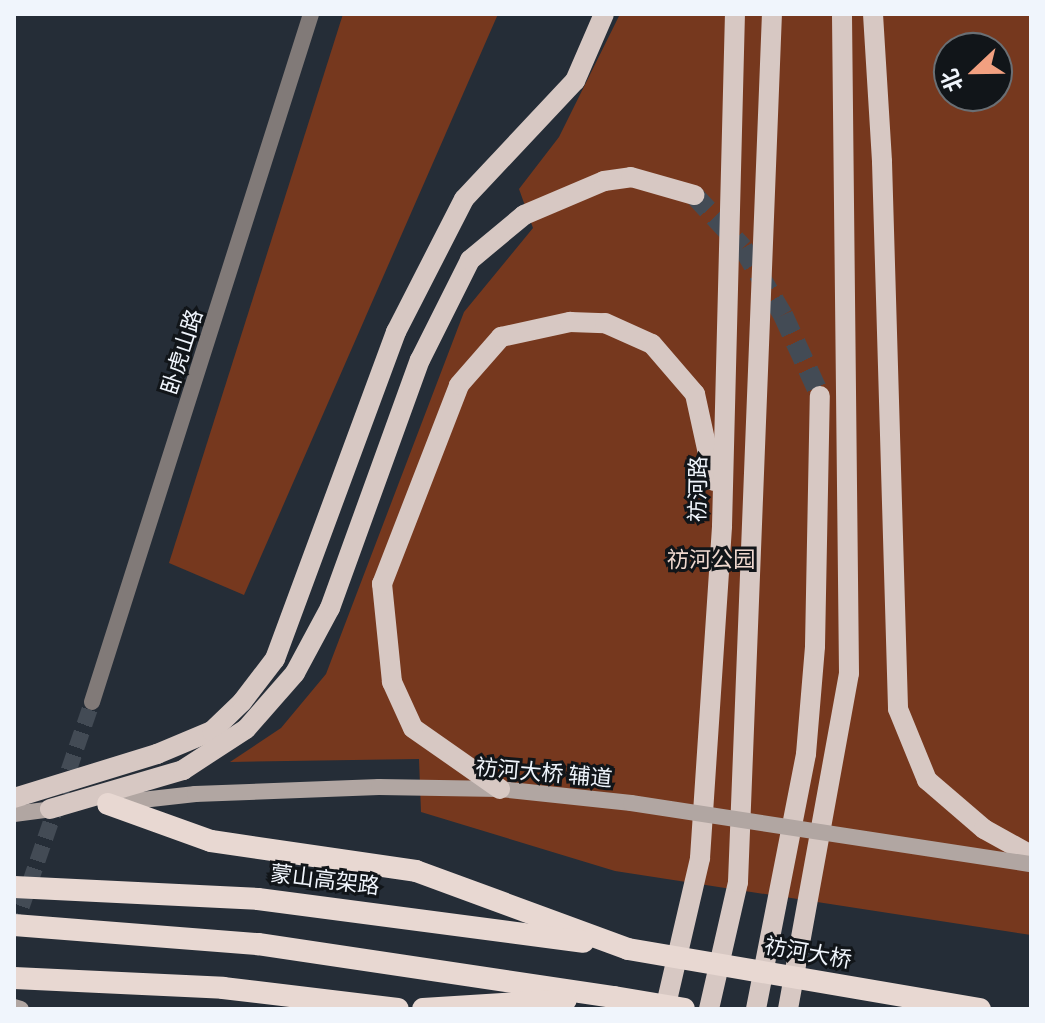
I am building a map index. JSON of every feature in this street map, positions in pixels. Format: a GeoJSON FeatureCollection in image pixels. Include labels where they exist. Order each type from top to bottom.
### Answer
{"type":"FeatureCollection","features":[{"type":"Feature","properties":{"kind":"highway"},"geometry":{"type":"LineString","coordinates":[[108,804],[211,841],[416,871],[628,949]]}},
{"type":"Feature","properties":{"kind":"highway","name":"蒙山高架路"},"geometry":{"type":"LineString","coordinates":[[14,887],[258,899],[628,949]]}},
{"type":"Feature","properties":{"kind":"highway"},"geometry":{"type":"LineString","coordinates":[[14,925],[258,944],[684,1009]]}},
{"type":"Feature","properties":{"kind":"highway","name":"祊河大桥"},"geometry":{"type":"LineString","coordinates":[[628,949],[980,1009]]}},
{"type":"Feature","properties":{"kind":"highway"},"geometry":{"type":"LineString","coordinates":[[14,978],[223,988],[398,1009]]}},
{"type":"Feature","properties":{"kind":"highway"},"geometry":{"type":"LineString","coordinates":[[423,1009],[614,997]]}},
{"type":"Feature","properties":{"kind":"main road"},"geometry":{"type":"LineString","coordinates":[[14,798],[170,748],[212,731],[242,702],[275,659],[396,332],[464,199],[575,81],[604,14]]}},
{"type":"Feature","properties":{"kind":"main road","name":"祊河路"},"geometry":{"type":"LineString","coordinates":[[665,1009],[700,858],[722,526],[735,14]]}},
{"type":"Feature","properties":{"kind":"main road"},"geometry":{"type":"LineString","coordinates":[[709,1009],[738,882],[772,14]]}},
{"type":"Feature","properties":{"kind":"main road"},"geometry":{"type":"LineString","coordinates":[[788,1009],[849,673],[842,14]]}},
{"type":"Feature","properties":{"kind":"main road"},"geometry":{"type":"LineString","coordinates":[[873,14],[898,709],[927,780],[984,829],[1031,855]]}},
{"type":"Feature","properties":{"kind":"main road"},"geometry":{"type":"LineString","coordinates":[[50,809],[183,770],[246,729],[295,673],[330,608],[420,360],[470,260],[524,215],[604,181],[631,177],[694,195]]}},
{"type":"Feature","properties":{"kind":"main road"},"geometry":{"type":"LineString","coordinates":[[500,789],[413,728],[392,682],[382,584],[459,385],[501,337],[570,322],[605,323],[652,344],[695,394],[722,526]]}},
{"type":"Feature","properties":{"kind":"main road"},"geometry":{"type":"LineString","coordinates":[[756,1009],[806,754],[815,646],[820,396]]}},
{"type":"Feature","properties":{"kind":"main road","name":"祊河大桥 辅道"},"geometry":{"type":"LineString","coordinates":[[14,814],[195,794],[379,787],[500,789],[631,803],[1031,864]]}},
{"type":"Feature","properties":{"kind":"main road"},"geometry":{"type":"LineString","coordinates":[[14,1007],[21,1009]]}},
{"type":"Feature","properties":{"kind":"street","name":"卧虎山路"},"geometry":{"type":"LineString","coordinates":[[92,702],[311,14]]}},
{"type":"Feature","properties":{"kind":"green space"},"geometry":{"type":"Polygon","coordinates":[[[343,14],[498,14],[244,595],[169,563],[343,14]]]}},
{"type":"Feature","properties":{"kind":"green space","name":"祊河公园"},"geometry":{"type":"Polygon","coordinates":[[[620,14],[1031,14],[1031,935],[615,871],[421,812],[419,759],[230,762],[281,728],[326,674],[464,312],[533,228],[519,189],[559,137],[620,14]]]}},
{"type":"Feature","properties":{"kind":"tunnel"},"geometry":{"type":"LineString","coordinates":[[694,195],[743,248],[783,315],[820,396]]}},
{"type":"Feature","properties":{"kind":"tunnel"},"geometry":{"type":"LineString","coordinates":[[14,929],[92,702]]}}]}
